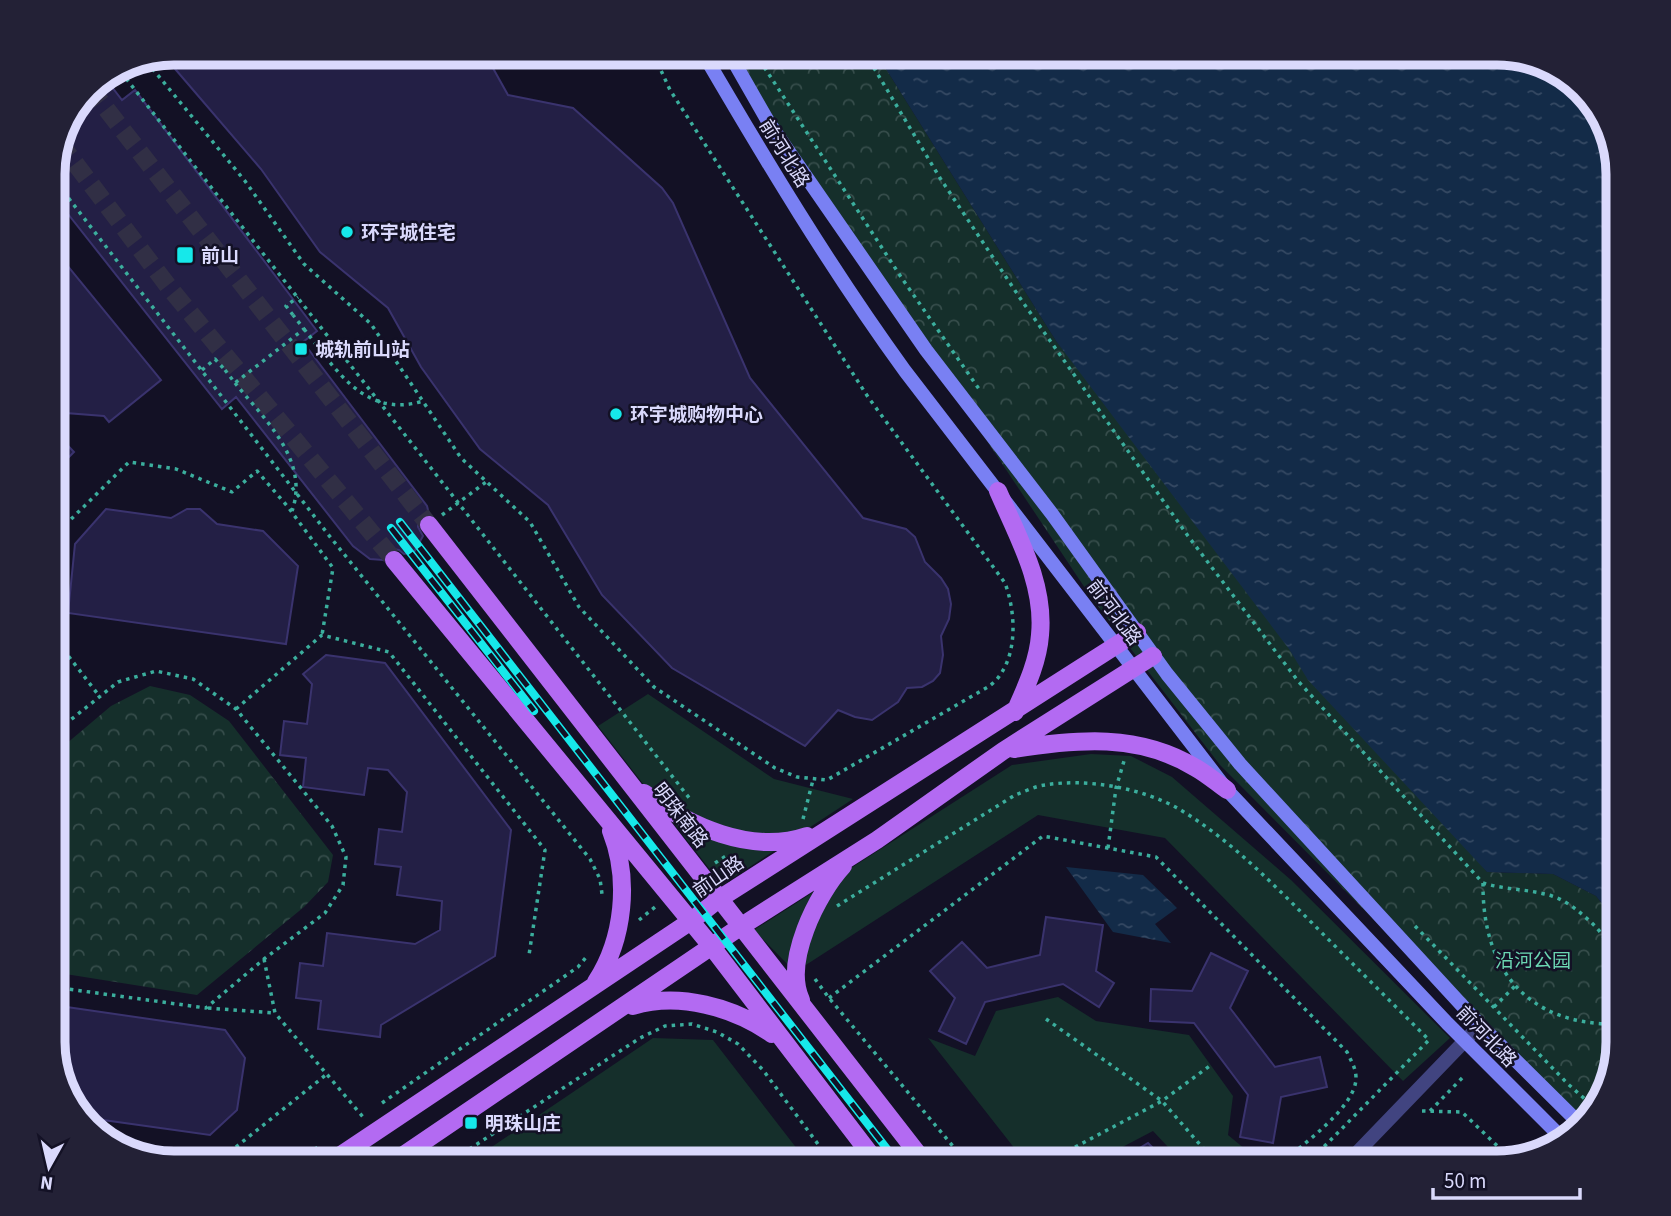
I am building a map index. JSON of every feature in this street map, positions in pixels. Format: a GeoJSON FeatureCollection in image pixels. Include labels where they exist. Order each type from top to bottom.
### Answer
{"type":"FeatureCollection","features":[{"type":"Feature","properties":{"kind":"main road","name":"前河北路"},"geometry":{"type":"LineString","coordinates":[[710,65],[756,144],[859,307],[1227,790],[1466,1042],[1557,1133]]}},
{"type":"Feature","properties":{"kind":"main road","name":"前河北路"},"geometry":{"type":"LineString","coordinates":[[736,65],[769,123],[926,350],[1052,514],[1153,656],[1240,764],[1480,1025],[1574,1119]]}},
{"type":"Feature","properties":{"kind":"main road"},"geometry":{"type":"LineString","coordinates":[[998,491],[1033,573],[1041,606],[1040,636],[1035,663],[1015,712]]}},
{"type":"Feature","properties":{"kind":"main road","name":"明珠南路"},"geometry":{"type":"LineString","coordinates":[[429,525],[915,1151]]}},
{"type":"Feature","properties":{"kind":"main road"},"geometry":{"type":"LineString","coordinates":[[394,560],[712,947],[867,1151]]}},
{"type":"Feature","properties":{"kind":"main road","name":"前山路"},"geometry":{"type":"LineString","coordinates":[[348,1151],[691,921],[719,898],[1137,632]]}},
{"type":"Feature","properties":{"kind":"main road"},"geometry":{"type":"LineString","coordinates":[[411,1151],[740,927],[854,855],[1003,751],[1153,656]]}},
{"type":"Feature","properties":{"kind":"main road"},"geometry":{"type":"LineString","coordinates":[[1003,751],[1081,740],[1129,742],[1162,752],[1196,767],[1227,790]]}},
{"type":"Feature","properties":{"kind":"main road"},"geometry":{"type":"LineString","coordinates":[[622,774],[670,811],[717,833],[767,841],[799,838],[830,827]]}},
{"type":"Feature","properties":{"kind":"main road"},"geometry":{"type":"LineString","coordinates":[[593,987],[614,944],[622,901],[618,849],[604,815]]}},
{"type":"Feature","properties":{"kind":"main road"},"geometry":{"type":"LineString","coordinates":[[809,1015],[798,996],[795,979],[800,948],[819,901],[854,855]]}},
{"type":"Feature","properties":{"kind":"main road"},"geometry":{"type":"LineString","coordinates":[[613,1014],[645,1002],[664,1000],[711,1007],[737,1014],[787,1045]]}},
{"type":"Feature","properties":{"kind":"street"},"geometry":{"type":"LineString","coordinates":[[1360,1151],[1480,1025]]}},
{"type":"Feature","properties":{"kind":"path"},"geometry":{"type":"LineString","coordinates":[[151,67],[245,181],[303,264],[371,324],[461,458],[530,522],[579,607],[654,687],[775,768],[797,778],[827,780],[988,687],[1001,675],[1013,627],[1012,602],[1005,583],[868,397],[670,90],[659,65]]}},
{"type":"Feature","properties":{"kind":"path"},"geometry":{"type":"LineString","coordinates":[[763,65],[901,277],[981,391]]}},
{"type":"Feature","properties":{"kind":"path"},"geometry":{"type":"LineString","coordinates":[[873,65],[940,178],[1022,301],[1188,536],[1298,681],[1483,883],[1501,889],[1553,897],[1573,907],[1599,928],[1606,939]]}},
{"type":"Feature","properties":{"kind":"path"},"geometry":{"type":"LineString","coordinates":[[125,77],[694,804]]}},
{"type":"Feature","properties":{"kind":"path"},"geometry":{"type":"LineString","coordinates":[[65,193],[296,491],[590,859],[600,880],[603,899]]}},
{"type":"Feature","properties":{"kind":"path"},"geometry":{"type":"LineString","coordinates":[[298,298],[286,306],[342,377],[362,394],[381,403],[402,406],[423,401]]}},
{"type":"Feature","properties":{"kind":"path"},"geometry":{"type":"LineString","coordinates":[[235,383],[304,329]]}},
{"type":"Feature","properties":{"kind":"path"},"geometry":{"type":"LineString","coordinates":[[202,370],[215,359],[276,433],[290,459],[296,491],[292,511]]}},
{"type":"Feature","properties":{"kind":"path"},"geometry":{"type":"LineString","coordinates":[[65,525],[129,462],[176,470],[232,492],[257,471],[292,511],[333,568],[322,635],[236,709]]}},
{"type":"Feature","properties":{"kind":"path"},"geometry":{"type":"LineString","coordinates":[[429,525],[486,482]]}},
{"type":"Feature","properties":{"kind":"path"},"geometry":{"type":"LineString","coordinates":[[322,635],[389,652],[545,850],[529,955]]}},
{"type":"Feature","properties":{"kind":"path"},"geometry":{"type":"LineString","coordinates":[[65,651],[100,696]]}},
{"type":"Feature","properties":{"kind":"path"},"geometry":{"type":"LineString","coordinates":[[65,724],[118,682],[156,671],[193,679],[236,709],[332,826],[346,857],[344,885],[325,913],[264,959],[206,1008]]}},
{"type":"Feature","properties":{"kind":"path"},"geometry":{"type":"LineString","coordinates":[[1108,848],[1116,788],[1129,742]]}},
{"type":"Feature","properties":{"kind":"path"},"geometry":{"type":"LineString","coordinates":[[799,838],[813,780]]}},
{"type":"Feature","properties":{"kind":"path"},"geometry":{"type":"LineString","coordinates":[[835,908],[1015,795],[1042,785],[1070,782],[1116,788],[1144,795],[1178,809],[1218,836],[1269,880],[1429,1040],[1321,1151]]}},
{"type":"Feature","properties":{"kind":"path"},"geometry":{"type":"LineString","coordinates":[[829,998],[1043,836],[1156,857],[1347,1052],[1354,1066],[1356,1080],[1352,1096],[1343,1108],[1295,1151]]}},
{"type":"Feature","properties":{"kind":"path"},"geometry":{"type":"LineString","coordinates":[[1483,883],[1483,906],[1492,950],[1501,969],[1515,986],[1556,1015],[1580,1022],[1606,1024]]}},
{"type":"Feature","properties":{"kind":"path"},"geometry":{"type":"LineString","coordinates":[[1411,923],[1588,1102]]}},
{"type":"Feature","properties":{"kind":"path"},"geometry":{"type":"LineString","coordinates":[[374,1109],[578,967],[590,952]]}},
{"type":"Feature","properties":{"kind":"path"},"geometry":{"type":"LineString","coordinates":[[264,959],[275,1013],[376,1132]]}},
{"type":"Feature","properties":{"kind":"path"},"geometry":{"type":"LineString","coordinates":[[813,974],[829,998],[956,1151]]}},
{"type":"Feature","properties":{"kind":"path"},"geometry":{"type":"LineString","coordinates":[[1494,1007],[1515,986]]}},
{"type":"Feature","properties":{"kind":"path"},"geometry":{"type":"LineString","coordinates":[[65,989],[206,1008],[275,1013]]}},
{"type":"Feature","properties":{"kind":"path"},"geometry":{"type":"LineString","coordinates":[[1046,1019],[1161,1101],[1205,1151]]}},
{"type":"Feature","properties":{"kind":"path"},"geometry":{"type":"LineString","coordinates":[[468,1151],[640,1038],[666,1026],[692,1024],[718,1032],[738,1044],[763,1070],[822,1151]]}},
{"type":"Feature","properties":{"kind":"path"},"geometry":{"type":"LineString","coordinates":[[1069,1151],[1161,1101],[1211,1065]]}},
{"type":"Feature","properties":{"kind":"path"},"geometry":{"type":"LineString","coordinates":[[232,1151],[327,1074]]}},
{"type":"Feature","properties":{"kind":"path"},"geometry":{"type":"LineString","coordinates":[[1430,1111],[1465,1075]]}},
{"type":"Feature","properties":{"kind":"path"},"geometry":{"type":"LineString","coordinates":[[1416,1111],[1462,1112],[1502,1151]]}},
{"type":"Feature","properties":{"kind":"path"},"geometry":{"type":"LineString","coordinates":[[312,1151],[328,1140]]}},
{"type":"Feature","properties":{"kind":"green space","name":"沿河公园"},"geometry":{"type":"Polygon","coordinates":[[[738,65],[884,65],[1056,341],[1487,872],[1553,874],[1596,896],[1606,909],[1605,1057],[1595,1091],[1584,1109],[1573,1120],[1220,765],[1091,597],[738,65]]]}},
{"type":"Feature","properties":{"kind":"green space"},"geometry":{"type":"Polygon","coordinates":[[[150,686],[190,695],[229,721],[333,855],[328,882],[304,907],[197,995],[65,974],[65,745],[111,706],[150,686]]]}},
{"type":"Feature","properties":{"kind":"green space"},"geometry":{"type":"Polygon","coordinates":[[[648,694],[774,779],[853,799],[722,885],[598,726],[648,694]]]}},
{"type":"Feature","properties":{"kind":"green space"},"geometry":{"type":"Polygon","coordinates":[[[1091,754],[1131,756],[1172,777],[1291,880],[1450,1038],[1403,1081],[1165,838],[1038,815],[795,972],[754,930],[1012,765],[1091,754]]]}},
{"type":"Feature","properties":{"kind":"green space"},"geometry":{"type":"Polygon","coordinates":[[[1058,997],[1096,1021],[1189,1035],[1233,1096],[1228,1135],[1247,1151],[1172,1151],[1153,1131],[1115,1151],[1017,1151],[928,1038],[975,1056],[996,1011],[1058,997]]]}},
{"type":"Feature","properties":{"kind":"green space"},"geometry":{"type":"Polygon","coordinates":[[[653,1038],[713,1040],[799,1151],[486,1151],[653,1038]]]}},
{"type":"Feature","properties":{"kind":"water"},"geometry":{"type":"Polygon","coordinates":[[[884,65],[1498,65],[1512,66],[1546,76],[1564,87],[1584,107],[1603,145],[1606,173],[1606,909],[1596,896],[1553,874],[1487,872],[1308,680],[1289,649],[1056,341],[884,65]]]}},
{"type":"Feature","properties":{"kind":"water"},"geometry":{"type":"Polygon","coordinates":[[[1066,867],[1143,875],[1177,908],[1155,924],[1171,943],[1113,932],[1066,867]]]}},
{"type":"Feature","properties":{"kind":"building","name":"环宇城购物中心"},"geometry":{"type":"Polygon","coordinates":[[[172,65],[491,65],[508,95],[573,108],[662,188],[673,203],[750,378],[863,518],[906,529],[915,537],[925,562],[948,589],[951,604],[949,619],[941,636],[943,655],[940,673],[922,687],[907,688],[898,702],[872,720],[838,710],[805,746],[672,668],[602,595],[548,505],[480,449],[421,367],[388,308],[320,252],[261,169],[172,65]]]}},
{"type":"Feature","properties":{"kind":"building"},"geometry":{"type":"Polygon","coordinates":[[[110,85],[122,100],[135,90],[317,331],[303,342],[427,506],[429,514],[418,521],[423,536],[414,552],[404,554],[393,549],[386,552],[383,560],[370,559],[353,546],[236,397],[222,409],[65,210],[68,145],[87,107],[110,85]]]}},
{"type":"Feature","properties":{"kind":"building"},"geometry":{"type":"Polygon","coordinates":[[[65,263],[161,380],[109,422],[104,416],[65,413],[65,263]]]}},
{"type":"Feature","properties":{"kind":"building"},"geometry":{"type":"Polygon","coordinates":[[[65,443],[74,452],[65,461],[65,443]]]}},
{"type":"Feature","properties":{"kind":"building"},"geometry":{"type":"Polygon","coordinates":[[[106,509],[171,518],[187,509],[200,509],[217,524],[263,531],[298,566],[286,644],[68,613],[75,544],[106,509]]]}},
{"type":"Feature","properties":{"kind":"building"},"geometry":{"type":"Polygon","coordinates":[[[326,655],[385,663],[511,830],[495,956],[381,1025],[380,1037],[318,1029],[321,1001],[296,998],[300,963],[323,966],[327,933],[415,944],[440,930],[442,901],[397,895],[401,867],[375,864],[379,829],[402,832],[407,792],[388,770],[368,768],[364,795],[303,787],[306,758],[280,755],[284,721],[307,724],[312,684],[303,674],[326,655]]]}},
{"type":"Feature","properties":{"kind":"building"},"geometry":{"type":"Polygon","coordinates":[[[1046,917],[1103,925],[1096,971],[1114,983],[1099,1007],[1063,984],[985,1002],[966,1044],[939,1031],[955,998],[930,971],[962,942],[987,968],[1040,955],[1046,917]]]}},
{"type":"Feature","properties":{"kind":"building"},"geometry":{"type":"Polygon","coordinates":[[[1211,953],[1248,971],[1230,1008],[1275,1067],[1320,1057],[1327,1087],[1281,1097],[1273,1143],[1240,1137],[1248,1095],[1194,1023],[1150,1021],[1151,989],[1192,991],[1211,953]]]}},
{"type":"Feature","properties":{"kind":"building"},"geometry":{"type":"Polygon","coordinates":[[[65,1007],[225,1030],[245,1058],[237,1110],[210,1135],[97,1119],[76,1091],[68,1071],[65,1007]]]}},
{"type":"Feature","properties":{"kind":"building"},"geometry":{"type":"Polygon","coordinates":[[[1148,1143],[1156,1151],[1135,1151],[1148,1143]]]}},
{"type":"Feature","properties":{"kind":"tunnel"},"geometry":{"type":"LineString","coordinates":[[97,97],[429,525]]}},
{"type":"Feature","properties":{"kind":"tunnel"},"geometry":{"type":"LineString","coordinates":[[67,152],[168,286],[394,560]]}},
{"type":"Feature","properties":{"kind":"railway"},"geometry":{"type":"LineString","coordinates":[[400,522],[889,1151]]}},
{"type":"Feature","properties":{"kind":"railway"},"geometry":{"type":"LineString","coordinates":[[391,528],[534,711]]}},
{"type":"Feature","properties":{"kind":"place","name":"环宇城住宅"},"geometry":{"type":"Point","coordinates":[347,232]}},
{"type":"Feature","properties":{"kind":"place","name":"前山"},"geometry":{"type":"Point","coordinates":[185,255]}},
{"type":"Feature","properties":{"kind":"place","name":"城轨前山站"},"geometry":{"type":"Point","coordinates":[301,349]}},
{"type":"Feature","properties":{"kind":"place","name":"环宇城购物中心"},"geometry":{"type":"Point","coordinates":[616,414]}},
{"type":"Feature","properties":{"kind":"place","name":"明珠山庄"},"geometry":{"type":"Point","coordinates":[471,1123]}}]}
